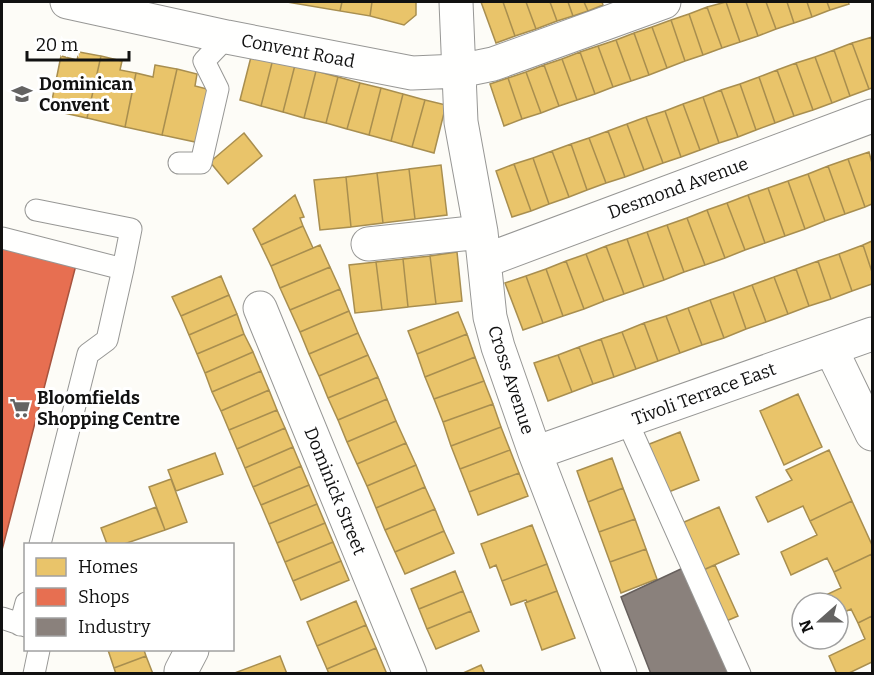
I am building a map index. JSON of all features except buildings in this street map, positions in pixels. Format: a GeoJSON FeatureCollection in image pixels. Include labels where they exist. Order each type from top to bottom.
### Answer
{"type":"FeatureCollection","features":[{"type":"Feature","properties":{"kind":"street","name":"Convent Road"},"geometry":{"type":"LineString","coordinates":[[68,2],[226,37],[412,73],[459,71],[493,64],[664,2]]}},
{"type":"Feature","properties":{"kind":"street","name":"Cross Avenue"},"geometry":{"type":"LineString","coordinates":[[456,2],[461,122],[483,247],[490,317],[498,347],[535,453],[620,674]]}},
{"type":"Feature","properties":{"kind":"street","name":"Desmond Avenue"},"geometry":{"type":"LineString","coordinates":[[368,244],[483,247],[873,116]]}},
{"type":"Feature","properties":{"kind":"street","name":"Dominick Street"},"geometry":{"type":"LineString","coordinates":[[260,308],[410,674]]}},
{"type":"Feature","properties":{"kind":"street","name":"Tivoli Terrace East"},"geometry":{"type":"LineString","coordinates":[[535,453],[873,334]]}},
{"type":"Feature","properties":{"kind":"street"},"geometry":{"type":"LineString","coordinates":[[831,349],[873,434]]}},
{"type":"Feature","properties":{"kind":"street"},"geometry":{"type":"LineString","coordinates":[[182,674],[181,671],[191,651]]}},
{"type":"Feature","properties":{"kind":"lane"},"geometry":{"type":"LineString","coordinates":[[179,163],[201,163],[218,89],[204,61],[226,37]]}},
{"type":"Feature","properties":{"kind":"lane"},"geometry":{"type":"LineString","coordinates":[[36,210],[131,229],[108,340],[88,354],[40,543]]}},
{"type":"Feature","properties":{"kind":"lane"},"geometry":{"type":"LineString","coordinates":[[2,238],[123,270]]}},
{"type":"Feature","properties":{"kind":"lane"},"geometry":{"type":"LineString","coordinates":[[627,421],[740,674]]}},
{"type":"Feature","properties":{"kind":"lane"},"geometry":{"type":"LineString","coordinates":[[16,623],[24,607]]}},
{"type":"Feature","properties":{"kind":"lane"},"geometry":{"type":"LineString","coordinates":[[34,674],[39,651]]}},
{"type":"Feature","properties":{"kind":"place","name":"Dominican Convent"},"geometry":{"type":"Point","coordinates":[22,94]}},
{"type":"Feature","properties":{"kind":"place","name":"Bloomfields Shopping Centre"},"geometry":{"type":"Point","coordinates":[20,408]}}]}
